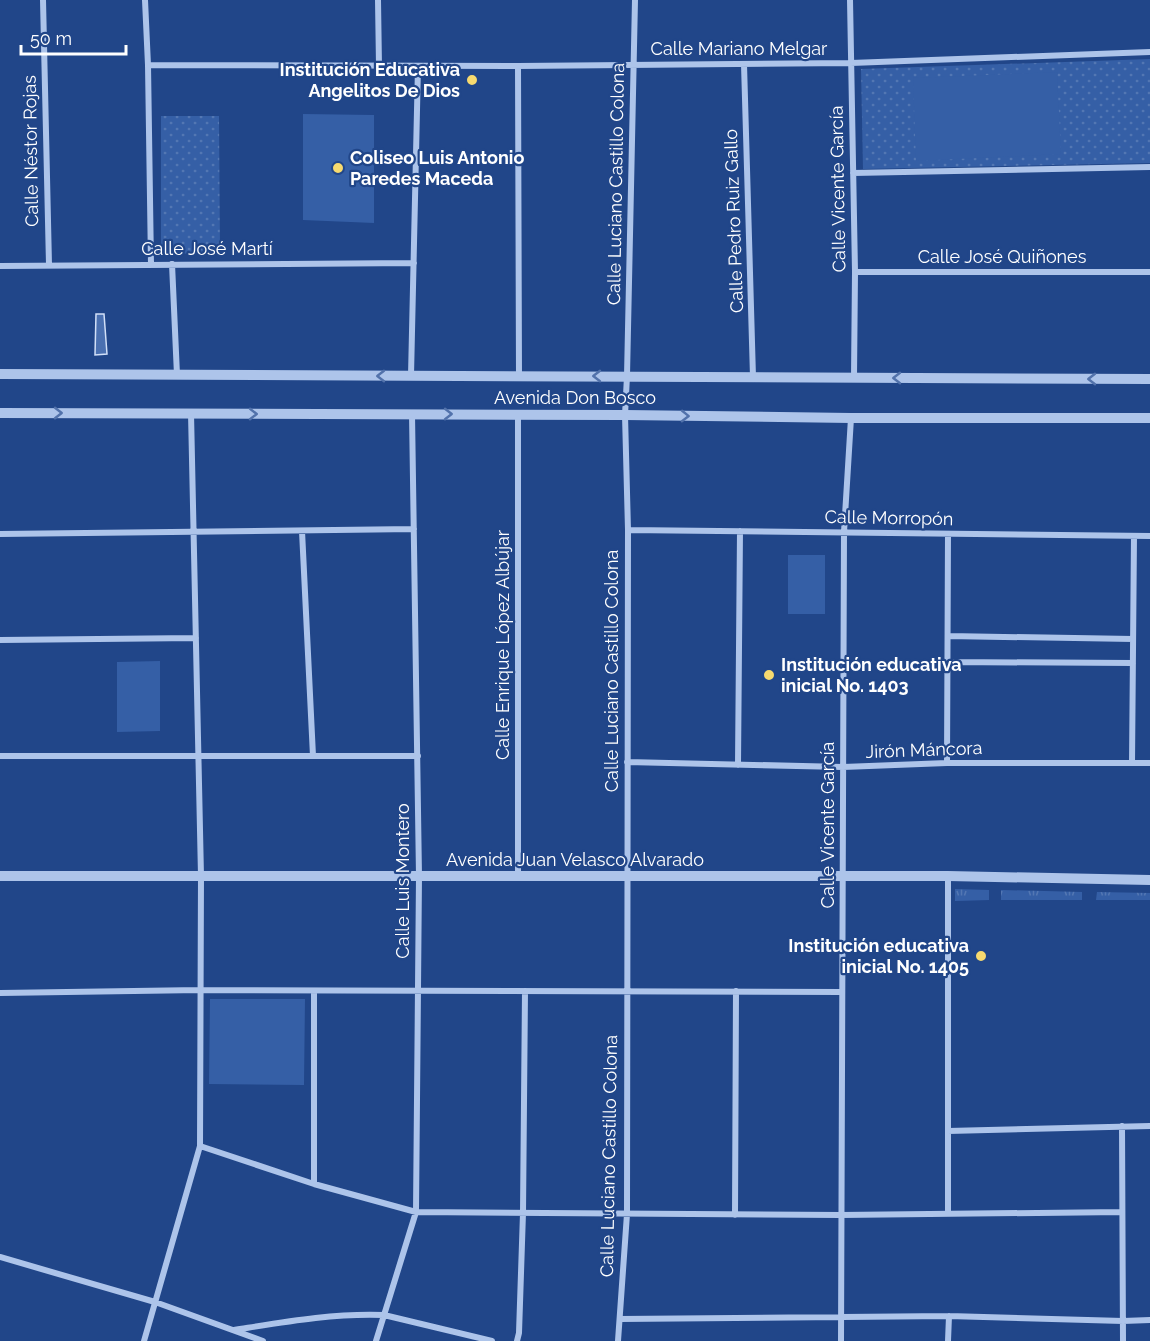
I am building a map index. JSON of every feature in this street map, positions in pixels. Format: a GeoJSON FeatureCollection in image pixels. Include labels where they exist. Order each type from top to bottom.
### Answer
{"type":"FeatureCollection","features":[{"type":"Feature","properties":{"kind":"street","name":"Calle Néstor Rojas"},"geometry":{"type":"LineString","coordinates":[[43,0],[49,265]]}},
{"type":"Feature","properties":{"kind":"street"},"geometry":{"type":"LineString","coordinates":[[145,0],[151,265]]}},
{"type":"Feature","properties":{"kind":"street"},"geometry":{"type":"LineString","coordinates":[[378,0],[379,66]]}},
{"type":"Feature","properties":{"kind":"street","name":"Calle Luciano Castillo Colona"},"geometry":{"type":"LineString","coordinates":[[618,1341],[627,1214],[628,530],[625,415],[635,0]]}},
{"type":"Feature","properties":{"kind":"street","name":"Calle Vicente García"},"geometry":{"type":"LineString","coordinates":[[850,0],[855,272],[854,377]]}},
{"type":"Feature","properties":{"kind":"street","name":"Calle Mariano Melgar"},"geometry":{"type":"LineString","coordinates":[[148,64],[518,66],[851,63],[1150,52]]}},
{"type":"Feature","properties":{"kind":"street","name":"Calle Pedro Ruiz Gallo"},"geometry":{"type":"LineString","coordinates":[[744,64],[753,377]]}},
{"type":"Feature","properties":{"kind":"street"},"geometry":{"type":"LineString","coordinates":[[411,376],[418,66]]}},
{"type":"Feature","properties":{"kind":"street"},"geometry":{"type":"LineString","coordinates":[[518,66],[519,376]]}},
{"type":"Feature","properties":{"kind":"street"},"geometry":{"type":"LineString","coordinates":[[853,173],[1150,167]]}},
{"type":"Feature","properties":{"kind":"street","name":"Calle José Martí"},"geometry":{"type":"LineString","coordinates":[[0,266],[414,263]]}},
{"type":"Feature","properties":{"kind":"street"},"geometry":{"type":"LineString","coordinates":[[172,264],[177,375]]}},
{"type":"Feature","properties":{"kind":"street","name":"Calle José Quiñones"},"geometry":{"type":"LineString","coordinates":[[855,272],[1150,273]]}},
{"type":"Feature","properties":{"kind":"street","name":"Avenida Don Bosco"},"geometry":{"type":"LineString","coordinates":[[0,374],[1150,379]]}},
{"type":"Feature","properties":{"kind":"street","name":"Avenida Don Bosco"},"geometry":{"type":"LineString","coordinates":[[0,413],[851,418],[1150,417]]}},
{"type":"Feature","properties":{"kind":"street"},"geometry":{"type":"LineString","coordinates":[[144,1341],[200,1146],[201,876],[191,413]]}},
{"type":"Feature","properties":{"kind":"street","name":"Calle Luis Montero"},"geometry":{"type":"LineString","coordinates":[[376,1341],[416,1212],[419,876],[412,414]]}},
{"type":"Feature","properties":{"kind":"street","name":"Calle Enrique López Albújar"},"geometry":{"type":"LineString","coordinates":[[518,415],[518,876]]}},
{"type":"Feature","properties":{"kind":"street","name":"Calle Vicente García"},"geometry":{"type":"LineString","coordinates":[[841,1341],[844,532],[851,418]]}},
{"type":"Feature","properties":{"kind":"street"},"geometry":{"type":"LineString","coordinates":[[0,534],[414,529]]}},
{"type":"Feature","properties":{"kind":"street","name":"Calle Morropón"},"geometry":{"type":"LineString","coordinates":[[628,530],[1150,536]]}},
{"type":"Feature","properties":{"kind":"street"},"geometry":{"type":"LineString","coordinates":[[302,531],[313,756]]}},
{"type":"Feature","properties":{"kind":"street"},"geometry":{"type":"LineString","coordinates":[[738,765],[740,531]]}},
{"type":"Feature","properties":{"kind":"street"},"geometry":{"type":"LineString","coordinates":[[947,763],[948,534]]}},
{"type":"Feature","properties":{"kind":"street"},"geometry":{"type":"LineString","coordinates":[[1132,763],[1134,536]]}},
{"type":"Feature","properties":{"kind":"street"},"geometry":{"type":"LineString","coordinates":[[948,636],[1133,639]]}},
{"type":"Feature","properties":{"kind":"street"},"geometry":{"type":"LineString","coordinates":[[0,640],[196,638]]}},
{"type":"Feature","properties":{"kind":"street"},"geometry":{"type":"LineString","coordinates":[[948,662],[1133,663]]}},
{"type":"Feature","properties":{"kind":"street"},"geometry":{"type":"LineString","coordinates":[[0,756],[417,756]]}},
{"type":"Feature","properties":{"kind":"street","name":"Jirón Máncora"},"geometry":{"type":"LineString","coordinates":[[627,762],[843,767],[947,763],[1150,763]]}},
{"type":"Feature","properties":{"kind":"street","name":"Avenida Juan Velasco Alvarado"},"geometry":{"type":"LineString","coordinates":[[0,876],[948,876],[1150,880]]}},
{"type":"Feature","properties":{"kind":"street"},"geometry":{"type":"LineString","coordinates":[[948,876],[948,1214]]}},
{"type":"Feature","properties":{"kind":"street"},"geometry":{"type":"LineString","coordinates":[[0,993],[200,990],[842,992]]}},
{"type":"Feature","properties":{"kind":"street"},"geometry":{"type":"LineString","coordinates":[[314,991],[314,1184]]}},
{"type":"Feature","properties":{"kind":"street"},"geometry":{"type":"LineString","coordinates":[[517,1341],[523,1213],[525,991]]}},
{"type":"Feature","properties":{"kind":"street"},"geometry":{"type":"LineString","coordinates":[[735,1215],[736,992]]}},
{"type":"Feature","properties":{"kind":"street"},"geometry":{"type":"LineString","coordinates":[[1122,1126],[1123,1341]]}},
{"type":"Feature","properties":{"kind":"street"},"geometry":{"type":"LineString","coordinates":[[948,1131],[1150,1126]]}},
{"type":"Feature","properties":{"kind":"street"},"geometry":{"type":"LineString","coordinates":[[200,1146],[314,1184],[416,1212],[735,1215],[1122,1212]]}},
{"type":"Feature","properties":{"kind":"street"},"geometry":{"type":"LineString","coordinates":[[0,1257],[155,1302],[263,1341]]}},
{"type":"Feature","properties":{"kind":"street"},"geometry":{"type":"LineString","coordinates":[[234,1330],[324,1316],[366,1314],[384,1315],[492,1341]]}},
{"type":"Feature","properties":{"kind":"street"},"geometry":{"type":"LineString","coordinates":[[948,1341],[949,1316]]}},
{"type":"Feature","properties":{"kind":"street"},"geometry":{"type":"LineString","coordinates":[[620,1319],[949,1316],[1150,1320]]}},
{"type":"Feature","properties":{"kind":"green space"},"geometry":{"type":"Polygon","coordinates":[[[1150,59],[1150,163],[863,169],[861,69],[1150,59]]]}},
{"type":"Feature","properties":{"kind":"green space"},"geometry":{"type":"Polygon","coordinates":[[[1057,72],[1061,154],[916,161],[913,78],[1057,72]]]}},
{"type":"Feature","properties":{"kind":"green space","name":"Coliseo Luis Antonio Paredes Maceda"},"geometry":{"type":"Polygon","coordinates":[[[303,114],[374,115],[374,223],[303,220],[303,114]]]}},
{"type":"Feature","properties":{"kind":"green space"},"geometry":{"type":"Polygon","coordinates":[[[161,116],[219,116],[220,253],[161,254],[161,116]]]}},
{"type":"Feature","properties":{"kind":"green space"},"geometry":{"type":"Polygon","coordinates":[[[788,555],[825,555],[825,614],[788,614],[788,555]]]}},
{"type":"Feature","properties":{"kind":"green space"},"geometry":{"type":"Polygon","coordinates":[[[160,661],[160,731],[117,732],[117,662],[160,661]]]}},
{"type":"Feature","properties":{"kind":"green space"},"geometry":{"type":"Polygon","coordinates":[[[955,889],[989,890],[989,900],[955,901],[955,889]]]}},
{"type":"Feature","properties":{"kind":"green space"},"geometry":{"type":"Polygon","coordinates":[[[1001,890],[1082,892],[1082,900],[1001,900],[1001,890]]]}},
{"type":"Feature","properties":{"kind":"green space"},"geometry":{"type":"Polygon","coordinates":[[[1097,892],[1150,893],[1150,900],[1096,900],[1097,892]]]}},
{"type":"Feature","properties":{"kind":"green space"},"geometry":{"type":"Polygon","coordinates":[[[210,999],[305,999],[304,1085],[209,1084],[210,999]]]}},
{"type":"Feature","properties":{"kind":"building"},"geometry":{"type":"Polygon","coordinates":[[[96,314],[104,314],[107,354],[95,355],[96,314]]]}},
{"type":"Feature","properties":{"kind":"place","name":"Institución Educativa Angelitos De Dios"},"geometry":{"type":"Point","coordinates":[472,80]}},
{"type":"Feature","properties":{"kind":"place","name":"Coliseo Luis Antonio Paredes Maceda"},"geometry":{"type":"Point","coordinates":[338,168]}},
{"type":"Feature","properties":{"kind":"place","name":"Institución educativa inicial No. 1403"},"geometry":{"type":"Point","coordinates":[769,675]}},
{"type":"Feature","properties":{"kind":"place","name":"Institución educativa inicial No. 1405"},"geometry":{"type":"Point","coordinates":[981,956]}}]}
